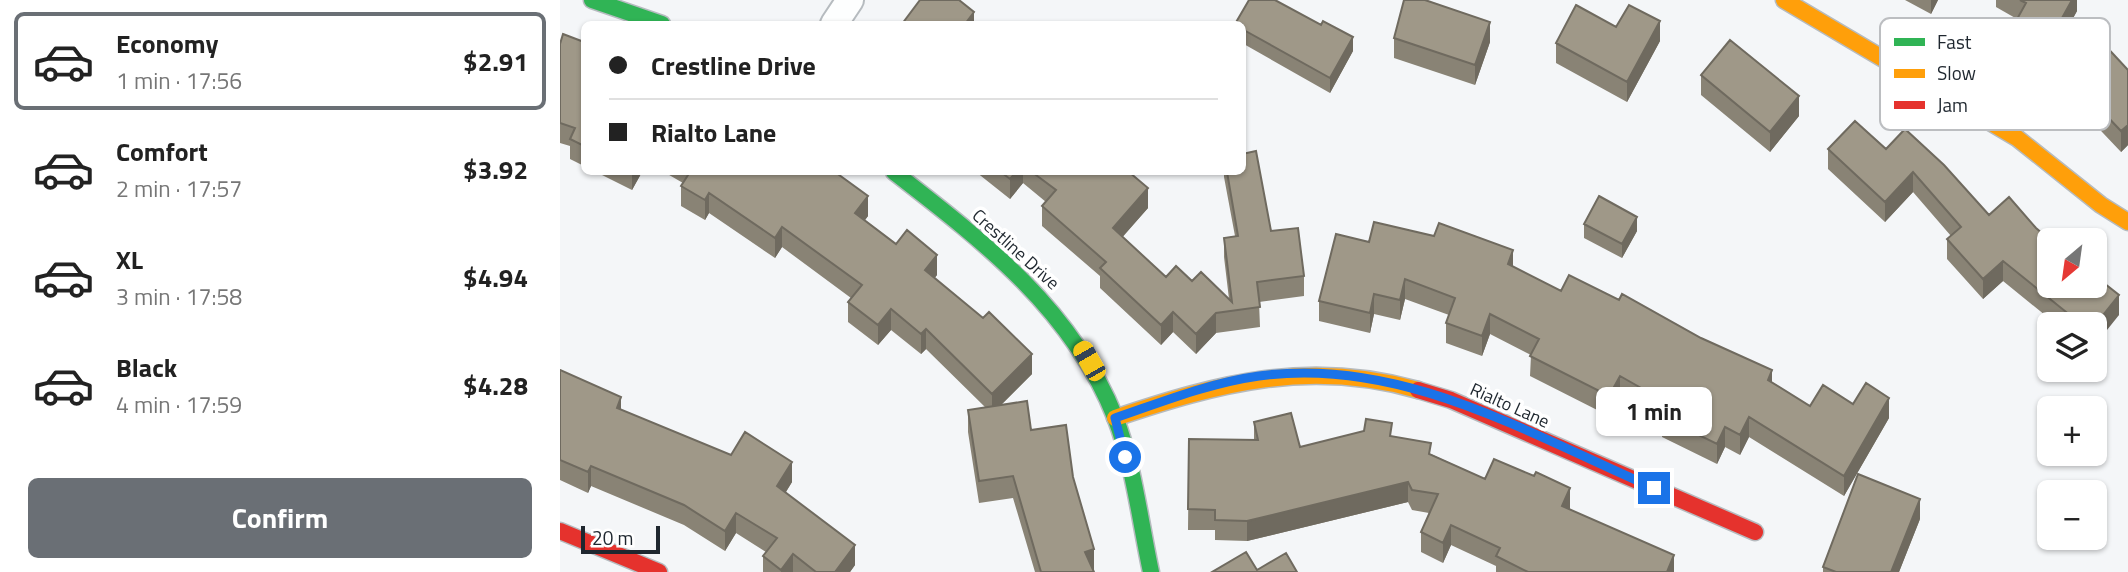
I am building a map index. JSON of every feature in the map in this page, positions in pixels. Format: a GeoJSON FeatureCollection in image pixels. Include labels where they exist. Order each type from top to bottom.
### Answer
{"type":"FeatureCollection","features":[{"type":"Feature","properties":{"kind":"street"},"geometry":{"type":"LineString","coordinates":[[592,0],[653,21]]}},
{"type":"Feature","properties":{"kind":"street"},"geometry":{"type":"LineString","coordinates":[[836,21],[850,0]]}},
{"type":"Feature","properties":{"kind":"street"},"geometry":{"type":"LineString","coordinates":[[1784,0],[1880,57]]}},
{"type":"Feature","properties":{"kind":"street"},"geometry":{"type":"LineString","coordinates":[[2003,130],[2101,205],[2128,222]]}},
{"type":"Feature","properties":{"kind":"street","name":"Crestline Drive"},"geometry":{"type":"LineString","coordinates":[[898,175],[1014,268],[1045,299],[1078,342],[1099,379],[1115,418],[1151,572]]}},
{"type":"Feature","properties":{"kind":"street","name":"Rialto Lane"},"geometry":{"type":"LineString","coordinates":[[1115,418],[1208,387],[1259,376],[1311,372],[1350,375],[1402,384],[1451,400],[1755,532]]}},
{"type":"Feature","properties":{"kind":"street"},"geometry":{"type":"LineString","coordinates":[[560,531],[659,572]]}},
{"type":"Feature","properties":{"kind":"building"},"geometry":{"type":"Polygon","coordinates":[[[920,0],[959,0],[974,12],[967,21],[904,21],[920,0]]]}},
{"type":"Feature","properties":{"kind":"building"},"geometry":{"type":"Polygon","coordinates":[[[1249,0],[1275,0],[1321,25],[1323,21],[1353,37],[1330,78],[1246,31],[1246,21],[1237,21],[1249,0]]]}},
{"type":"Feature","properties":{"kind":"building"},"geometry":{"type":"Polygon","coordinates":[[[1404,0],[1425,0],[1490,22],[1475,65],[1394,38],[1404,0]]]}},
{"type":"Feature","properties":{"kind":"building"},"geometry":{"type":"Polygon","coordinates":[[[2020,0],[2072,0],[2062,18],[2018,18],[2026,3],[2020,0]]]}},
{"type":"Feature","properties":{"kind":"building"},"geometry":{"type":"Polygon","coordinates":[[[1576,5],[1616,27],[1629,5],[1660,21],[1627,82],[1556,43],[1576,5]]]}},
{"type":"Feature","properties":{"kind":"building"},"geometry":{"type":"Polygon","coordinates":[[[563,34],[581,41],[581,144],[570,139],[575,128],[560,123],[560,44],[563,34]]]}},
{"type":"Feature","properties":{"kind":"building"},"geometry":{"type":"Polygon","coordinates":[[[1730,40],[1799,96],[1770,132],[1701,75],[1730,40]]]}},
{"type":"Feature","properties":{"kind":"building"},"geometry":{"type":"Polygon","coordinates":[[[2110,51],[2128,70],[2128,125],[2121,131],[2110,119],[2110,51]]]}},
{"type":"Feature","properties":{"kind":"building"},"geometry":{"type":"Polygon","coordinates":[[[1855,121],[1886,149],[1906,130],[1944,165],[1989,215],[2009,197],[2037,229],[2037,288],[2003,261],[1983,279],[1947,239],[1961,227],[1913,172],[1885,202],[1828,149],[1855,121]]]}},
{"type":"Feature","properties":{"kind":"building"},"geometry":{"type":"Polygon","coordinates":[[[1256,151],[1271,231],[1298,228],[1304,276],[1257,282],[1260,307],[1216,313],[1196,334],[1173,312],[1161,325],[1100,268],[1106,262],[1042,206],[1056,190],[1036,175],[1133,175],[1148,188],[1113,228],[1166,277],[1176,266],[1192,281],[1201,272],[1232,302],[1224,238],[1238,236],[1228,175],[1246,175],[1246,153],[1256,151]]]}},
{"type":"Feature","properties":{"kind":"building"},"geometry":{"type":"Polygon","coordinates":[[[688,175],[839,175],[868,196],[855,213],[896,244],[907,230],[937,255],[925,270],[983,318],[989,312],[1032,354],[992,394],[926,329],[921,334],[891,309],[878,325],[848,302],[862,285],[782,227],[775,238],[709,193],[705,200],[681,186],[688,175]]]}},
{"type":"Feature","properties":{"kind":"building"},"geometry":{"type":"Polygon","coordinates":[[[1599,196],[1637,217],[1622,244],[1584,224],[1599,196]]]}},
{"type":"Feature","properties":{"kind":"building"},"geometry":{"type":"Polygon","coordinates":[[[1374,222],[1434,236],[1439,223],[1513,250],[1508,264],[1561,291],[1569,275],[1619,300],[1622,294],[1701,338],[1772,370],[1768,380],[1810,406],[1823,385],[1853,404],[1866,383],[1889,398],[1844,476],[1749,417],[1740,435],[1725,427],[1717,444],[1662,417],[1669,404],[1620,376],[1609,396],[1530,356],[1539,339],[1490,314],[1482,336],[1446,323],[1455,298],[1405,279],[1400,300],[1374,294],[1370,313],[1319,301],[1336,234],[1369,242],[1374,222]]]}},
{"type":"Feature","properties":{"kind":"building"},"geometry":{"type":"Polygon","coordinates":[[[2107,286],[2119,295],[2105,312],[2066,312],[2049,298],[2107,298],[2107,286]]]}},
{"type":"Feature","properties":{"kind":"building"},"geometry":{"type":"Polygon","coordinates":[[[560,370],[621,397],[617,408],[731,455],[745,432],[792,462],[777,486],[855,545],[835,572],[816,572],[793,554],[781,570],[763,556],[777,538],[736,513],[725,531],[684,505],[591,466],[588,472],[560,460],[560,370]]]}},
{"type":"Feature","properties":{"kind":"building"},"geometry":{"type":"Polygon","coordinates":[[[1027,401],[1031,430],[1066,425],[1073,477],[1094,549],[1085,552],[1094,572],[1041,572],[1013,476],[979,481],[968,410],[1027,401]]]}},
{"type":"Feature","properties":{"kind":"building"},"geometry":{"type":"Polygon","coordinates":[[[1291,413],[1300,447],[1364,431],[1366,419],[1392,423],[1390,436],[1431,443],[1429,454],[1485,479],[1494,459],[1534,476],[1536,472],[1570,488],[1562,506],[1674,555],[1667,572],[1528,572],[1496,556],[1500,548],[1451,525],[1443,543],[1421,532],[1438,494],[1412,490],[1408,482],[1247,521],[1215,520],[1215,510],[1188,509],[1189,439],[1258,440],[1254,422],[1291,413]]]}},
{"type":"Feature","properties":{"kind":"building"},"geometry":{"type":"Polygon","coordinates":[[[1858,474],[1920,499],[1891,572],[1836,572],[1823,567],[1858,474]]]}},
{"type":"Feature","properties":{"kind":"building"},"geometry":{"type":"Polygon","coordinates":[[[1246,552],[1257,570],[1286,553],[1297,572],[1212,572],[1246,552]]]}},
{"type":"Feature","properties":{"kind":"traffic: fast"},"geometry":{"type":"LineString","coordinates":[[592,0],[653,21]]}},
{"type":"Feature","properties":{"kind":"traffic: fast"},"geometry":{"type":"LineString","coordinates":[[898,175],[992,251],[1050,310],[1075,343],[1097,378],[1122,436],[1151,572]]}},
{"type":"Feature","properties":{"kind":"traffic: slow"},"geometry":{"type":"LineString","coordinates":[[1784,0],[1880,57]]}},
{"type":"Feature","properties":{"kind":"traffic: slow"},"geometry":{"type":"LineString","coordinates":[[2003,130],[2101,205],[2128,222]]}},
{"type":"Feature","properties":{"kind":"traffic: slow"},"geometry":{"type":"LineString","coordinates":[[1115,418],[1191,394],[1265,379],[1339,376],[1418,390]]}},
{"type":"Feature","properties":{"kind":"traffic: jam"},"geometry":{"type":"LineString","coordinates":[[1418,390],[1451,400],[1755,532]]}},
{"type":"Feature","properties":{"kind":"traffic: jam"},"geometry":{"type":"LineString","coordinates":[[560,531],[659,572]]}},
{"type":"Feature","properties":{"kind":"route"},"geometry":{"type":"LineString","coordinates":[[1125,457],[1115,418],[1208,387],[1259,376],[1311,372],[1350,375],[1402,384],[1451,400],[1654,488]]}}]}
